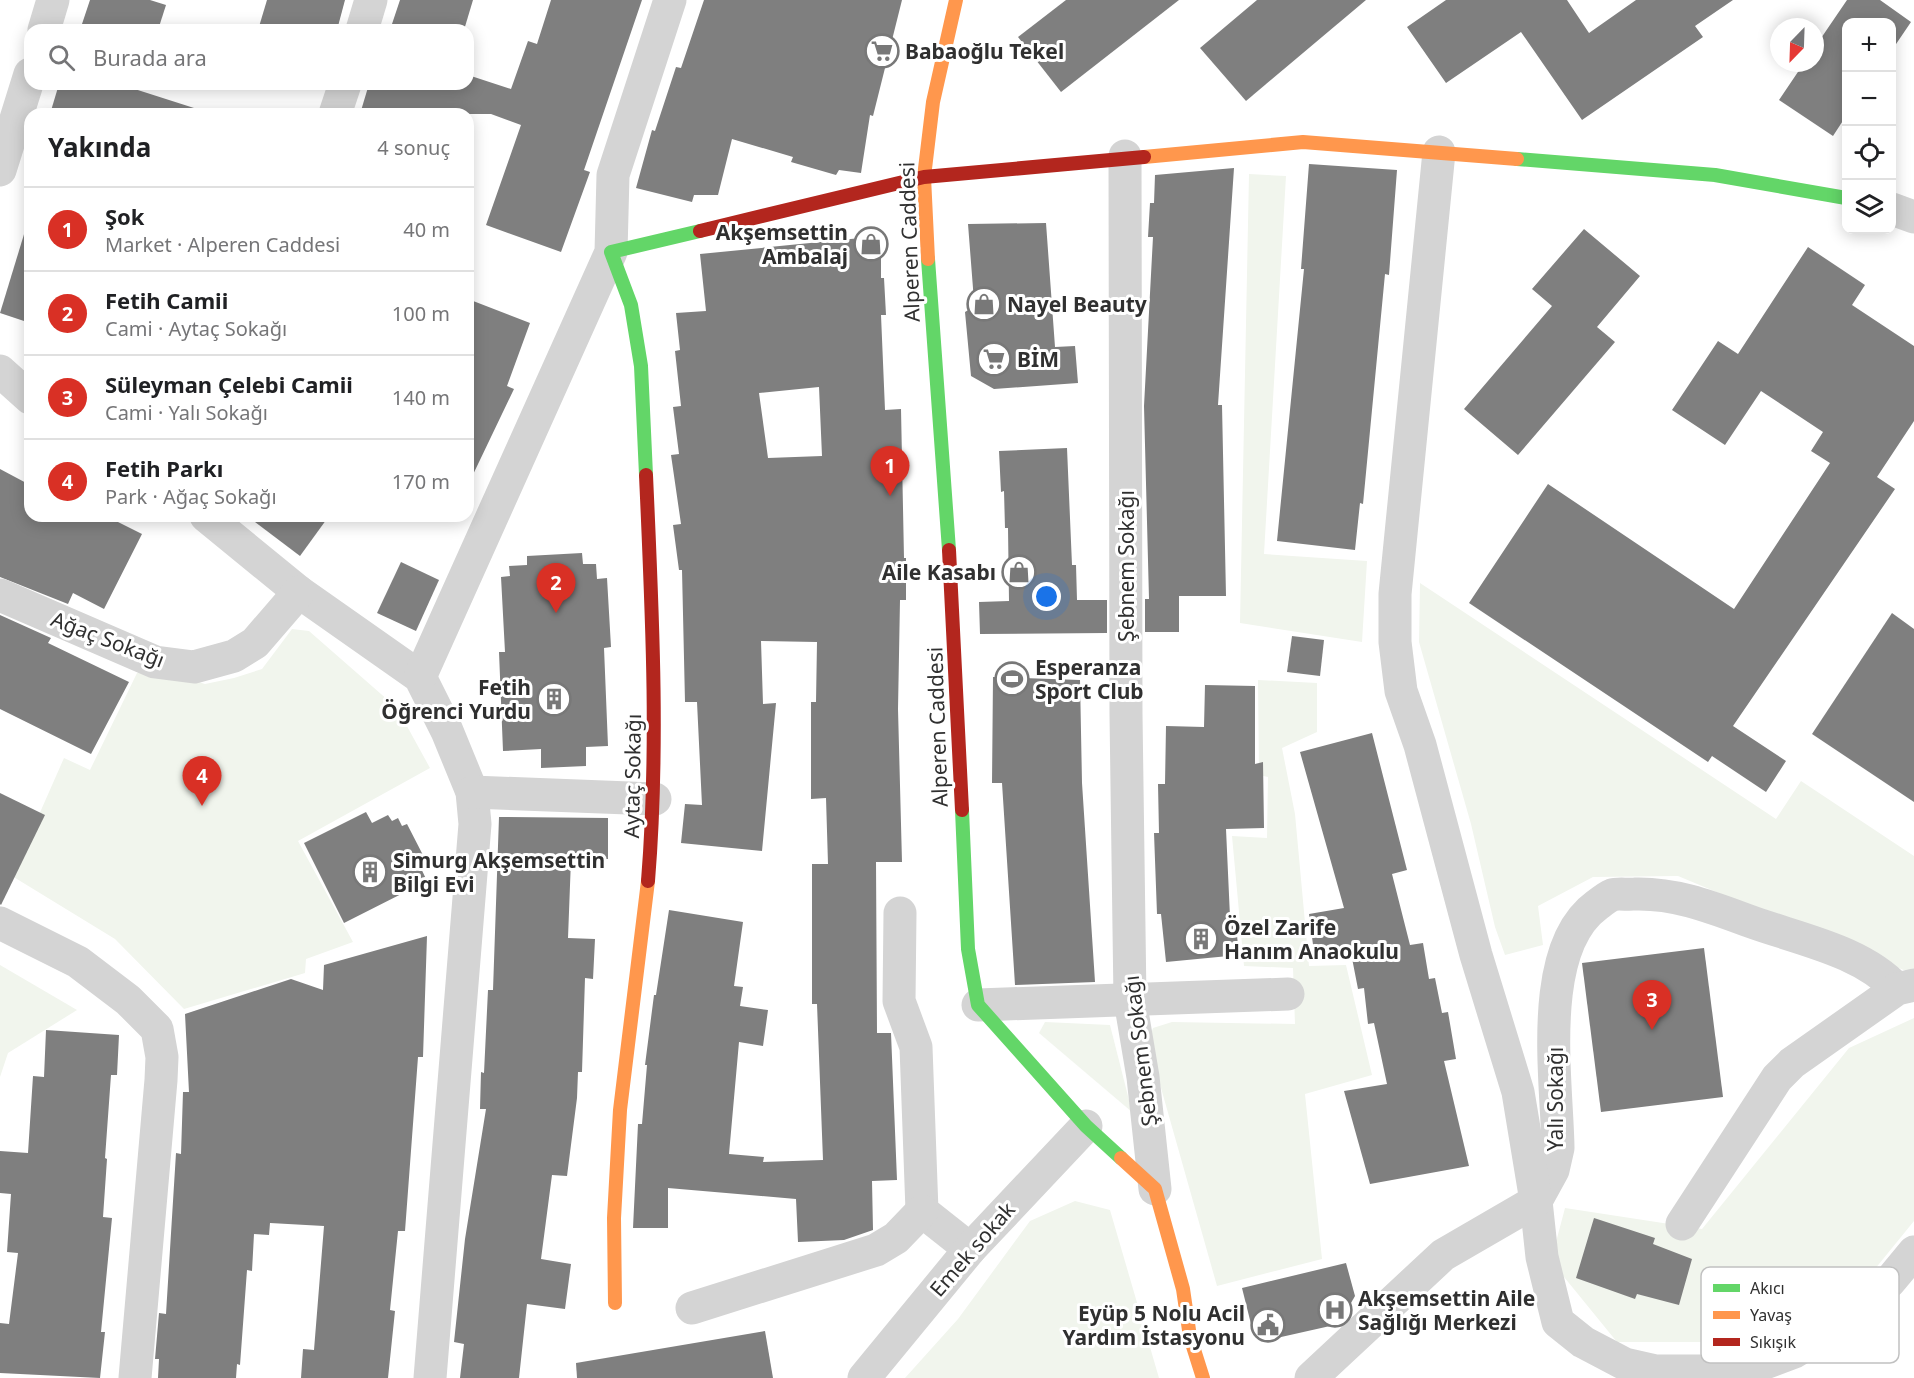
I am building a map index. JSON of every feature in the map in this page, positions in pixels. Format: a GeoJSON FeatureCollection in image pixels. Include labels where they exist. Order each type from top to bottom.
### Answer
{"type":"FeatureCollection","features":[{"type":"Feature","properties":{"kind":"street"},"geometry":{"type":"LineString","coordinates":[[46,24],[53,0]]}},
{"type":"Feature","properties":{"kind":"street"},"geometry":{"type":"LineString","coordinates":[[364,24],[371,0]]}},
{"type":"Feature","properties":{"kind":"street"},"geometry":{"type":"LineString","coordinates":[[420,678],[611,252],[613,175],[670,0]]}},
{"type":"Feature","properties":{"kind":"street","name":"Alperen Caddesi"},"geometry":{"type":"LineString","coordinates":[[956,0],[933,102],[924,177],[929,288],[954,616],[968,949],[978,1005]]}},
{"type":"Feature","properties":{"kind":"street"},"geometry":{"type":"LineString","coordinates":[[0,170],[25,90]]}},
{"type":"Feature","properties":{"kind":"street"},"geometry":{"type":"LineString","coordinates":[[337,108],[343,90]]}},
{"type":"Feature","properties":{"kind":"street"},"geometry":{"type":"LineString","coordinates":[[611,252],[924,177],[1125,156],[1303,141],[1715,175],[1842,197]]}},
{"type":"Feature","properties":{"kind":"street"},"geometry":{"type":"LineString","coordinates":[[1439,152],[1395,594],[1395,642],[1401,691],[1420,745],[1476,955],[1518,1092],[1536,1201],[1542,1257],[1558,1322],[1583,1342],[1625,1364],[1656,1371],[1715,1371],[1765,1363]]}},
{"type":"Feature","properties":{"kind":"street","name":"Şebnem Sokağı"},"geometry":{"type":"LineString","coordinates":[[1125,156],[1126,690],[1130,1000],[1143,1077],[1155,1189]]}},
{"type":"Feature","properties":{"kind":"street"},"geometry":{"type":"LineString","coordinates":[[1896,211],[1914,218]]}},
{"type":"Feature","properties":{"kind":"street","name":"Aytaç Sokağı"},"geometry":{"type":"LineString","coordinates":[[611,252],[631,305],[641,366],[654,667],[656,799],[647,899],[620,1110],[614,1218],[615,1303]]}},
{"type":"Feature","properties":{"kind":"street"},"geometry":{"type":"LineString","coordinates":[[0,371],[24,393]]}},
{"type":"Feature","properties":{"kind":"street"},"geometry":{"type":"LineString","coordinates":[[213,522],[299,592],[420,678],[447,731],[471,792],[475,824],[430,1378]]}},
{"type":"Feature","properties":{"kind":"street","name":"Ağaç Sokağı"},"geometry":{"type":"LineString","coordinates":[[0,595],[155,662],[194,666],[234,656],[255,643],[299,592]]}},
{"type":"Feature","properties":{"kind":"street"},"geometry":{"type":"LineString","coordinates":[[471,792],[656,799]]}},
{"type":"Feature","properties":{"kind":"street","name":"Yalı Sokağı"},"geometry":{"type":"LineString","coordinates":[[1536,1201],[1553,1170],[1558,1148],[1554,1005],[1564,950],[1576,925],[1590,910],[1612,895],[1654,894],[1692,900],[1855,959],[1905,987]]}},
{"type":"Feature","properties":{"kind":"street"},"geometry":{"type":"LineString","coordinates":[[692,1308],[876,1250],[896,1238],[922,1211],[916,1047],[899,1001],[900,913]]}},
{"type":"Feature","properties":{"kind":"street"},"geometry":{"type":"LineString","coordinates":[[0,923],[78,962],[128,1000],[157,1029],[162,1058],[161,1080],[135,1378]]}},
{"type":"Feature","properties":{"kind":"street"},"geometry":{"type":"LineString","coordinates":[[1682,1224],[1777,1078],[1792,1064],[1905,987]]}},
{"type":"Feature","properties":{"kind":"street"},"geometry":{"type":"LineString","coordinates":[[978,1005],[1287,994]]}},
{"type":"Feature","properties":{"kind":"street"},"geometry":{"type":"LineString","coordinates":[[978,1005],[1086,1126],[1155,1189],[1183,1289],[1190,1337],[1203,1378]]}},
{"type":"Feature","properties":{"kind":"street","name":"Emek sokak"},"geometry":{"type":"LineString","coordinates":[[864,1378],[970,1248],[1086,1126]]}},
{"type":"Feature","properties":{"kind":"street"},"geometry":{"type":"LineString","coordinates":[[1311,1378],[1443,1255],[1536,1201]]}},
{"type":"Feature","properties":{"kind":"street"},"geometry":{"type":"LineString","coordinates":[[922,1211],[970,1248]]}},
{"type":"Feature","properties":{"kind":"street"},"geometry":{"type":"LineString","coordinates":[[1899,1270],[1914,1252]]}},
{"type":"Feature","properties":{"kind":"shaded area"},"geometry":{"type":"Polygon","coordinates":[[[1249,174],[1286,176],[1264,554],[1367,561],[1362,642],[1240,623],[1249,174]]]}},
{"type":"Feature","properties":{"kind":"shaded area"},"geometry":{"type":"Polygon","coordinates":[[[1420,583],[1776,819],[1801,781],[1914,856],[1914,969],[1906,971],[1678,876],[1593,877],[1538,906],[1543,945],[1505,955],[1495,927],[1471,824],[1419,642],[1420,583]]]}},
{"type":"Feature","properties":{"kind":"shaded area"},"geometry":{"type":"Polygon","coordinates":[[[292,629],[309,631],[397,708],[430,768],[298,841],[353,942],[306,959],[305,973],[184,1009],[115,939],[12,876],[64,758],[90,770],[137,673],[162,671],[205,684],[234,678],[262,669],[292,629]]]}},
{"type":"Feature","properties":{"kind":"shaded area"},"geometry":{"type":"Polygon","coordinates":[[[1258,680],[1317,683],[1317,732],[1282,748],[1295,814],[1309,966],[1346,965],[1372,1075],[1305,1094],[1322,1259],[1217,1286],[1148,1042],[1153,1028],[1172,1022],[1295,1024],[1293,968],[1244,966],[1232,836],[1267,838],[1268,777],[1259,775],[1258,680]]]}},
{"type":"Feature","properties":{"kind":"shaded area"},"geometry":{"type":"Polygon","coordinates":[[[0,965],[77,1010],[8,1053],[0,1077],[0,965]]]}},
{"type":"Feature","properties":{"kind":"shaded area"},"geometry":{"type":"Polygon","coordinates":[[[1914,1018],[1914,1221],[1877,1267],[1701,1267],[1701,1342],[1617,1342],[1551,1261],[1565,1208],[1702,1229],[1849,1048],[1914,1018]]]}},
{"type":"Feature","properties":{"kind":"shaded area"},"geometry":{"type":"Polygon","coordinates":[[[1045,1022],[1110,1025],[1132,1112],[1039,1033],[1045,1022]]]}},
{"type":"Feature","properties":{"kind":"shaded area"},"geometry":{"type":"Polygon","coordinates":[[[1075,1201],[1110,1210],[1159,1378],[905,1378],[958,1319],[1030,1221],[1075,1201]]]}},
{"type":"Feature","properties":{"kind":"building"},"geometry":{"type":"Polygon","coordinates":[[[90,0],[150,0],[166,5],[160,24],[82,24],[90,0]]]}},
{"type":"Feature","properties":{"kind":"building"},"geometry":{"type":"Polygon","coordinates":[[[267,0],[345,0],[339,24],[260,24],[267,0]]]}},
{"type":"Feature","properties":{"kind":"building"},"geometry":{"type":"Polygon","coordinates":[[[400,0],[473,0],[466,24],[392,24],[400,0]]]}},
{"type":"Feature","properties":{"kind":"building"},"geometry":{"type":"Polygon","coordinates":[[[551,0],[642,0],[584,170],[590,172],[561,252],[486,225],[521,125],[491,114],[474,114],[474,108],[362,108],[367,90],[474,90],[474,77],[511,89],[528,41],[537,44],[551,0]]]}},
{"type":"Feature","properties":{"kind":"building"},"geometry":{"type":"Polygon","coordinates":[[[704,0],[902,0],[873,116],[870,115],[861,173],[839,170],[836,175],[791,162],[793,157],[732,139],[718,195],[694,195],[692,202],[636,188],[652,130],[655,131],[676,67],[681,68],[704,0]]]}},
{"type":"Feature","properties":{"kind":"building"},"geometry":{"type":"Polygon","coordinates":[[[1066,0],[1179,0],[1061,92],[1018,37],[1066,0]]]}},
{"type":"Feature","properties":{"kind":"building"},"geometry":{"type":"Polygon","coordinates":[[[1257,0],[1366,0],[1246,101],[1200,48],[1257,0]]]}},
{"type":"Feature","properties":{"kind":"building"},"geometry":{"type":"Polygon","coordinates":[[[1446,0],[1567,0],[1589,33],[1636,0],[1733,0],[1695,26],[1703,37],[1582,120],[1521,32],[1446,83],[1407,27],[1446,0]]]}},
{"type":"Feature","properties":{"kind":"building"},"geometry":{"type":"Polygon","coordinates":[[[1847,0],[1880,0],[1911,22],[1896,44],[1896,18],[1842,18],[1842,122],[1833,136],[1779,100],[1798,72],[1824,72],[1824,34],[1847,0]]]}},
{"type":"Feature","properties":{"kind":"building"},"geometry":{"type":"Polygon","coordinates":[[[57,90],[138,90],[194,108],[52,108],[57,90]]]}},
{"type":"Feature","properties":{"kind":"building"},"geometry":{"type":"Polygon","coordinates":[[[1309,164],[1397,170],[1389,275],[1385,274],[1363,504],[1360,503],[1355,550],[1277,541],[1304,269],[1301,269],[1309,164]]]}},
{"type":"Feature","properties":{"kind":"building"},"geometry":{"type":"Polygon","coordinates":[[[1234,168],[1218,405],[1222,405],[1226,596],[1179,596],[1179,632],[1145,632],[1145,599],[1149,599],[1144,406],[1153,237],[1148,237],[1150,203],[1154,203],[1155,175],[1234,168]]]}},
{"type":"Feature","properties":{"kind":"building"},"geometry":{"type":"Polygon","coordinates":[[[1046,223],[1055,347],[1075,346],[1078,383],[994,389],[971,376],[965,312],[970,309],[969,303],[974,301],[968,224],[1046,223]]]}},
{"type":"Feature","properties":{"kind":"building"},"geometry":{"type":"Polygon","coordinates":[[[1584,229],[1640,276],[1597,327],[1615,342],[1518,455],[1464,409],[1552,306],[1532,289],[1584,229]]]}},
{"type":"Feature","properties":{"kind":"building"},"geometry":{"type":"Polygon","coordinates":[[[24,234],[24,321],[0,313],[24,234]]]}},
{"type":"Feature","properties":{"kind":"building"},"geometry":{"type":"Polygon","coordinates":[[[881,236],[881,278],[884,278],[886,315],[881,315],[885,410],[901,409],[904,558],[906,558],[906,600],[900,600],[898,709],[902,862],[876,862],[877,1033],[891,1033],[897,1180],[872,1181],[873,1230],[844,1240],[798,1242],[796,1199],[668,1188],[668,1228],[633,1228],[638,1124],[642,1124],[647,1065],[645,1065],[654,995],[656,995],[669,910],[743,922],[734,986],[743,987],[740,1006],[768,1010],[763,1046],[739,1042],[729,1154],[764,1157],[763,1162],[823,1160],[817,1004],[812,1004],[812,864],[828,864],[826,798],[811,799],[811,702],[816,702],[817,642],[761,641],[763,704],[776,703],[762,851],[681,843],[685,804],[702,805],[697,702],[685,702],[682,570],[679,570],[673,525],[681,524],[671,455],[679,454],[673,407],[681,406],[675,351],[680,350],[676,313],[706,311],[700,254],[881,236]],[[819,387],[759,393],[768,458],[822,456],[819,387]]]}},
{"type":"Feature","properties":{"kind":"building"},"geometry":{"type":"Polygon","coordinates":[[[1808,247],[1865,285],[1852,305],[1914,346],[1914,421],[1877,477],[1895,489],[1733,726],[1786,761],[1766,792],[1712,756],[1708,762],[1469,603],[1548,484],[1734,609],[1830,463],[1811,451],[1823,432],[1761,391],[1725,445],[1672,410],[1718,341],[1738,354],[1808,247]]]}},
{"type":"Feature","properties":{"kind":"building"},"geometry":{"type":"Polygon","coordinates":[[[474,301],[530,323],[507,386],[514,389],[474,472],[474,301]]]}},
{"type":"Feature","properties":{"kind":"building"},"geometry":{"type":"Polygon","coordinates":[[[1067,448],[1072,565],[1076,565],[1077,600],[1107,600],[1107,633],[980,634],[979,602],[1009,601],[1008,528],[1005,528],[1004,491],[1001,492],[999,451],[1067,448]]]}},
{"type":"Feature","properties":{"kind":"building"},"geometry":{"type":"Polygon","coordinates":[[[0,469],[24,482],[24,522],[118,522],[142,534],[104,609],[73,593],[68,604],[0,577],[0,469]]]}},
{"type":"Feature","properties":{"kind":"building"},"geometry":{"type":"Polygon","coordinates":[[[255,522],[325,522],[300,556],[255,522]]]}},
{"type":"Feature","properties":{"kind":"building"},"geometry":{"type":"Polygon","coordinates":[[[582,553],[583,564],[596,564],[597,579],[607,578],[611,647],[604,648],[608,746],[586,747],[586,766],[541,768],[541,749],[503,751],[499,652],[505,652],[501,577],[510,576],[509,566],[527,565],[527,556],[582,553]]]}},
{"type":"Feature","properties":{"kind":"building"},"geometry":{"type":"Polygon","coordinates":[[[401,562],[439,580],[416,631],[377,613],[401,562]]]}},
{"type":"Feature","properties":{"kind":"building"},"geometry":{"type":"Polygon","coordinates":[[[1892,613],[1914,629],[1914,802],[1812,734],[1892,613]]]}},
{"type":"Feature","properties":{"kind":"building"},"geometry":{"type":"Polygon","coordinates":[[[0,615],[51,638],[48,643],[129,682],[91,754],[0,709],[0,615]]]}},
{"type":"Feature","properties":{"kind":"building"},"geometry":{"type":"Polygon","coordinates":[[[1292,636],[1324,640],[1320,676],[1287,672],[1292,636]]]}},
{"type":"Feature","properties":{"kind":"building"},"geometry":{"type":"Polygon","coordinates":[[[993,677],[1080,680],[1082,783],[1095,982],[1015,985],[1002,783],[992,783],[993,677]]]}},
{"type":"Feature","properties":{"kind":"building"},"geometry":{"type":"Polygon","coordinates":[[[1205,685],[1255,686],[1255,764],[1263,762],[1264,828],[1226,829],[1230,917],[1235,916],[1239,955],[1166,962],[1161,914],[1157,914],[1154,833],[1159,833],[1158,784],[1165,784],[1166,726],[1204,727],[1205,685]]]}},
{"type":"Feature","properties":{"kind":"building"},"geometry":{"type":"Polygon","coordinates":[[[1372,733],[1407,870],[1392,874],[1410,945],[1423,943],[1429,979],[1435,978],[1442,1013],[1448,1012],[1456,1059],[1444,1061],[1469,1166],[1370,1184],[1344,1091],[1387,1084],[1374,1023],[1368,1024],[1364,988],[1358,989],[1351,953],[1315,960],[1309,914],[1344,908],[1300,752],[1372,733]]]}},
{"type":"Feature","properties":{"kind":"building"},"geometry":{"type":"Polygon","coordinates":[[[0,793],[45,815],[1,905],[0,904],[0,793]]]}},
{"type":"Feature","properties":{"kind":"building","name":"Simurg Akşemsettin Bilgi Evi"},"geometry":{"type":"Polygon","coordinates":[[[366,812],[372,823],[388,815],[392,821],[398,818],[402,826],[407,824],[425,859],[418,862],[427,881],[344,923],[304,843],[366,812]]]}},
{"type":"Feature","properties":{"kind":"building"},"geometry":{"type":"Polygon","coordinates":[[[499,817],[608,818],[608,859],[571,859],[568,938],[595,939],[593,979],[585,978],[582,1072],[578,1072],[567,1176],[552,1175],[541,1259],[571,1264],[565,1309],[527,1304],[519,1378],[460,1378],[464,1344],[454,1342],[465,1239],[486,1109],[480,1109],[481,1072],[484,1073],[488,990],[493,990],[499,817]]]}},
{"type":"Feature","properties":{"kind":"building"},"geometry":{"type":"Polygon","coordinates":[[[427,936],[423,1057],[418,1057],[405,1231],[398,1231],[390,1310],[395,1311],[388,1378],[301,1378],[303,1349],[314,1350],[324,1226],[270,1223],[269,1235],[254,1234],[252,1271],[247,1270],[240,1365],[237,1364],[236,1378],[158,1378],[159,1359],[155,1359],[159,1313],[166,1314],[176,1153],[181,1154],[183,1092],[189,1092],[185,1014],[291,979],[323,990],[324,965],[427,936]]]}},
{"type":"Feature","properties":{"kind":"building"},"geometry":{"type":"Polygon","coordinates":[[[1704,948],[1723,1097],[1601,1112],[1582,963],[1704,948]]]}},
{"type":"Feature","properties":{"kind":"building"},"geometry":{"type":"Polygon","coordinates":[[[46,1030],[119,1035],[117,1075],[111,1075],[105,1158],[107,1159],[103,1217],[112,1218],[101,1332],[105,1332],[100,1378],[0,1373],[0,1323],[9,1324],[18,1253],[7,1252],[11,1194],[0,1193],[0,1151],[28,1153],[33,1076],[44,1077],[46,1030]]]}},
{"type":"Feature","properties":{"kind":"building"},"geometry":{"type":"Polygon","coordinates":[[[1594,1218],[1655,1238],[1653,1244],[1692,1259],[1679,1305],[1637,1294],[1635,1299],[1576,1278],[1594,1218]]]}},
{"type":"Feature","properties":{"kind":"building"},"geometry":{"type":"Polygon","coordinates":[[[1346,1263],[1355,1296],[1339,1324],[1268,1340],[1253,1332],[1242,1288],[1346,1263]]]}},
{"type":"Feature","properties":{"kind":"building"},"geometry":{"type":"Polygon","coordinates":[[[765,1331],[773,1378],[577,1378],[576,1363],[765,1331]]]}},
{"type":"Feature","properties":{"kind":"traffic: fast"},"geometry":{"type":"LineString","coordinates":[[1517,159],[1715,175],[1842,197]]}},
{"type":"Feature","properties":{"kind":"traffic: fast"},"geometry":{"type":"LineString","coordinates":[[646,475],[641,366],[631,305],[611,252],[700,231]]}},
{"type":"Feature","properties":{"kind":"traffic: fast"},"geometry":{"type":"LineString","coordinates":[[928,259],[949,550]]}},
{"type":"Feature","properties":{"kind":"traffic: fast"},"geometry":{"type":"LineString","coordinates":[[962,810],[968,949],[978,1005],[1086,1126],[1121,1158]]}},
{"type":"Feature","properties":{"kind":"traffic: slow"},"geometry":{"type":"LineString","coordinates":[[928,259],[924,177],[933,102],[956,0]]}},
{"type":"Feature","properties":{"kind":"traffic: slow"},"geometry":{"type":"LineString","coordinates":[[1144,157],[1303,142],[1517,159]]}},
{"type":"Feature","properties":{"kind":"traffic: slow"},"geometry":{"type":"LineString","coordinates":[[615,1303],[614,1218],[620,1110],[648,881]]}},
{"type":"Feature","properties":{"kind":"traffic: slow"},"geometry":{"type":"LineString","coordinates":[[1121,1158],[1155,1189],[1183,1289],[1190,1337],[1203,1378]]}},
{"type":"Feature","properties":{"kind":"traffic: jam"},"geometry":{"type":"LineString","coordinates":[[700,231],[924,177],[1144,157]]}},
{"type":"Feature","properties":{"kind":"traffic: jam"},"geometry":{"type":"LineString","coordinates":[[646,475],[654,729],[648,881]]}},
{"type":"Feature","properties":{"kind":"traffic: jam"},"geometry":{"type":"LineString","coordinates":[[949,550],[962,810]]}},
{"type":"Feature","properties":{"kind":"place","name":"Babaoğlu Tekel"},"geometry":{"type":"Point","coordinates":[882,51]}},
{"type":"Feature","properties":{"kind":"place","name":"Akşemsettin Ambalaj"},"geometry":{"type":"Point","coordinates":[871,244]}},
{"type":"Feature","properties":{"kind":"place","name":"Nayel Beauty"},"geometry":{"type":"Point","coordinates":[984,304]}},
{"type":"Feature","properties":{"kind":"place","name":"BİM"},"geometry":{"type":"Point","coordinates":[994,359]}},
{"type":"Feature","properties":{"kind":"place","name":"Şok"},"geometry":{"type":"Point","coordinates":[890,496]}},
{"type":"Feature","properties":{"kind":"place","name":"Aile Kasabı"},"geometry":{"type":"Point","coordinates":[1019,572]}},
{"type":"Feature","properties":{"kind":"place","name":"Fetih Camii"},"geometry":{"type":"Point","coordinates":[556,613]}},
{"type":"Feature","properties":{"kind":"place","name":"Esperanza Sport Club"},"geometry":{"type":"Point","coordinates":[1012,679]}},
{"type":"Feature","properties":{"kind":"place","name":"Fetih Öğrenci Yurdu"},"geometry":{"type":"Point","coordinates":[554,699]}},
{"type":"Feature","properties":{"kind":"place","name":"Fetih Parkı"},"geometry":{"type":"Point","coordinates":[202,806]}},
{"type":"Feature","properties":{"kind":"place","name":"Simurg Akşemsettin Bilgi Evi"},"geometry":{"type":"Point","coordinates":[370,872]}},
{"type":"Feature","properties":{"kind":"place","name":"Özel Zarife Hanım Anaokulu"},"geometry":{"type":"Point","coordinates":[1201,939]}},
{"type":"Feature","properties":{"kind":"place","name":"Süleyman Çelebi Camii"},"geometry":{"type":"Point","coordinates":[1652,1030]}},
{"type":"Feature","properties":{"kind":"place","name":"Akşemsettin Aile Sağlığı Merkezi"},"geometry":{"type":"Point","coordinates":[1335,1310]}},
{"type":"Feature","properties":{"kind":"place","name":"Eyüp 5 Nolu Acil Yardım İstasyonu"},"geometry":{"type":"Point","coordinates":[1268,1325]}}]}
